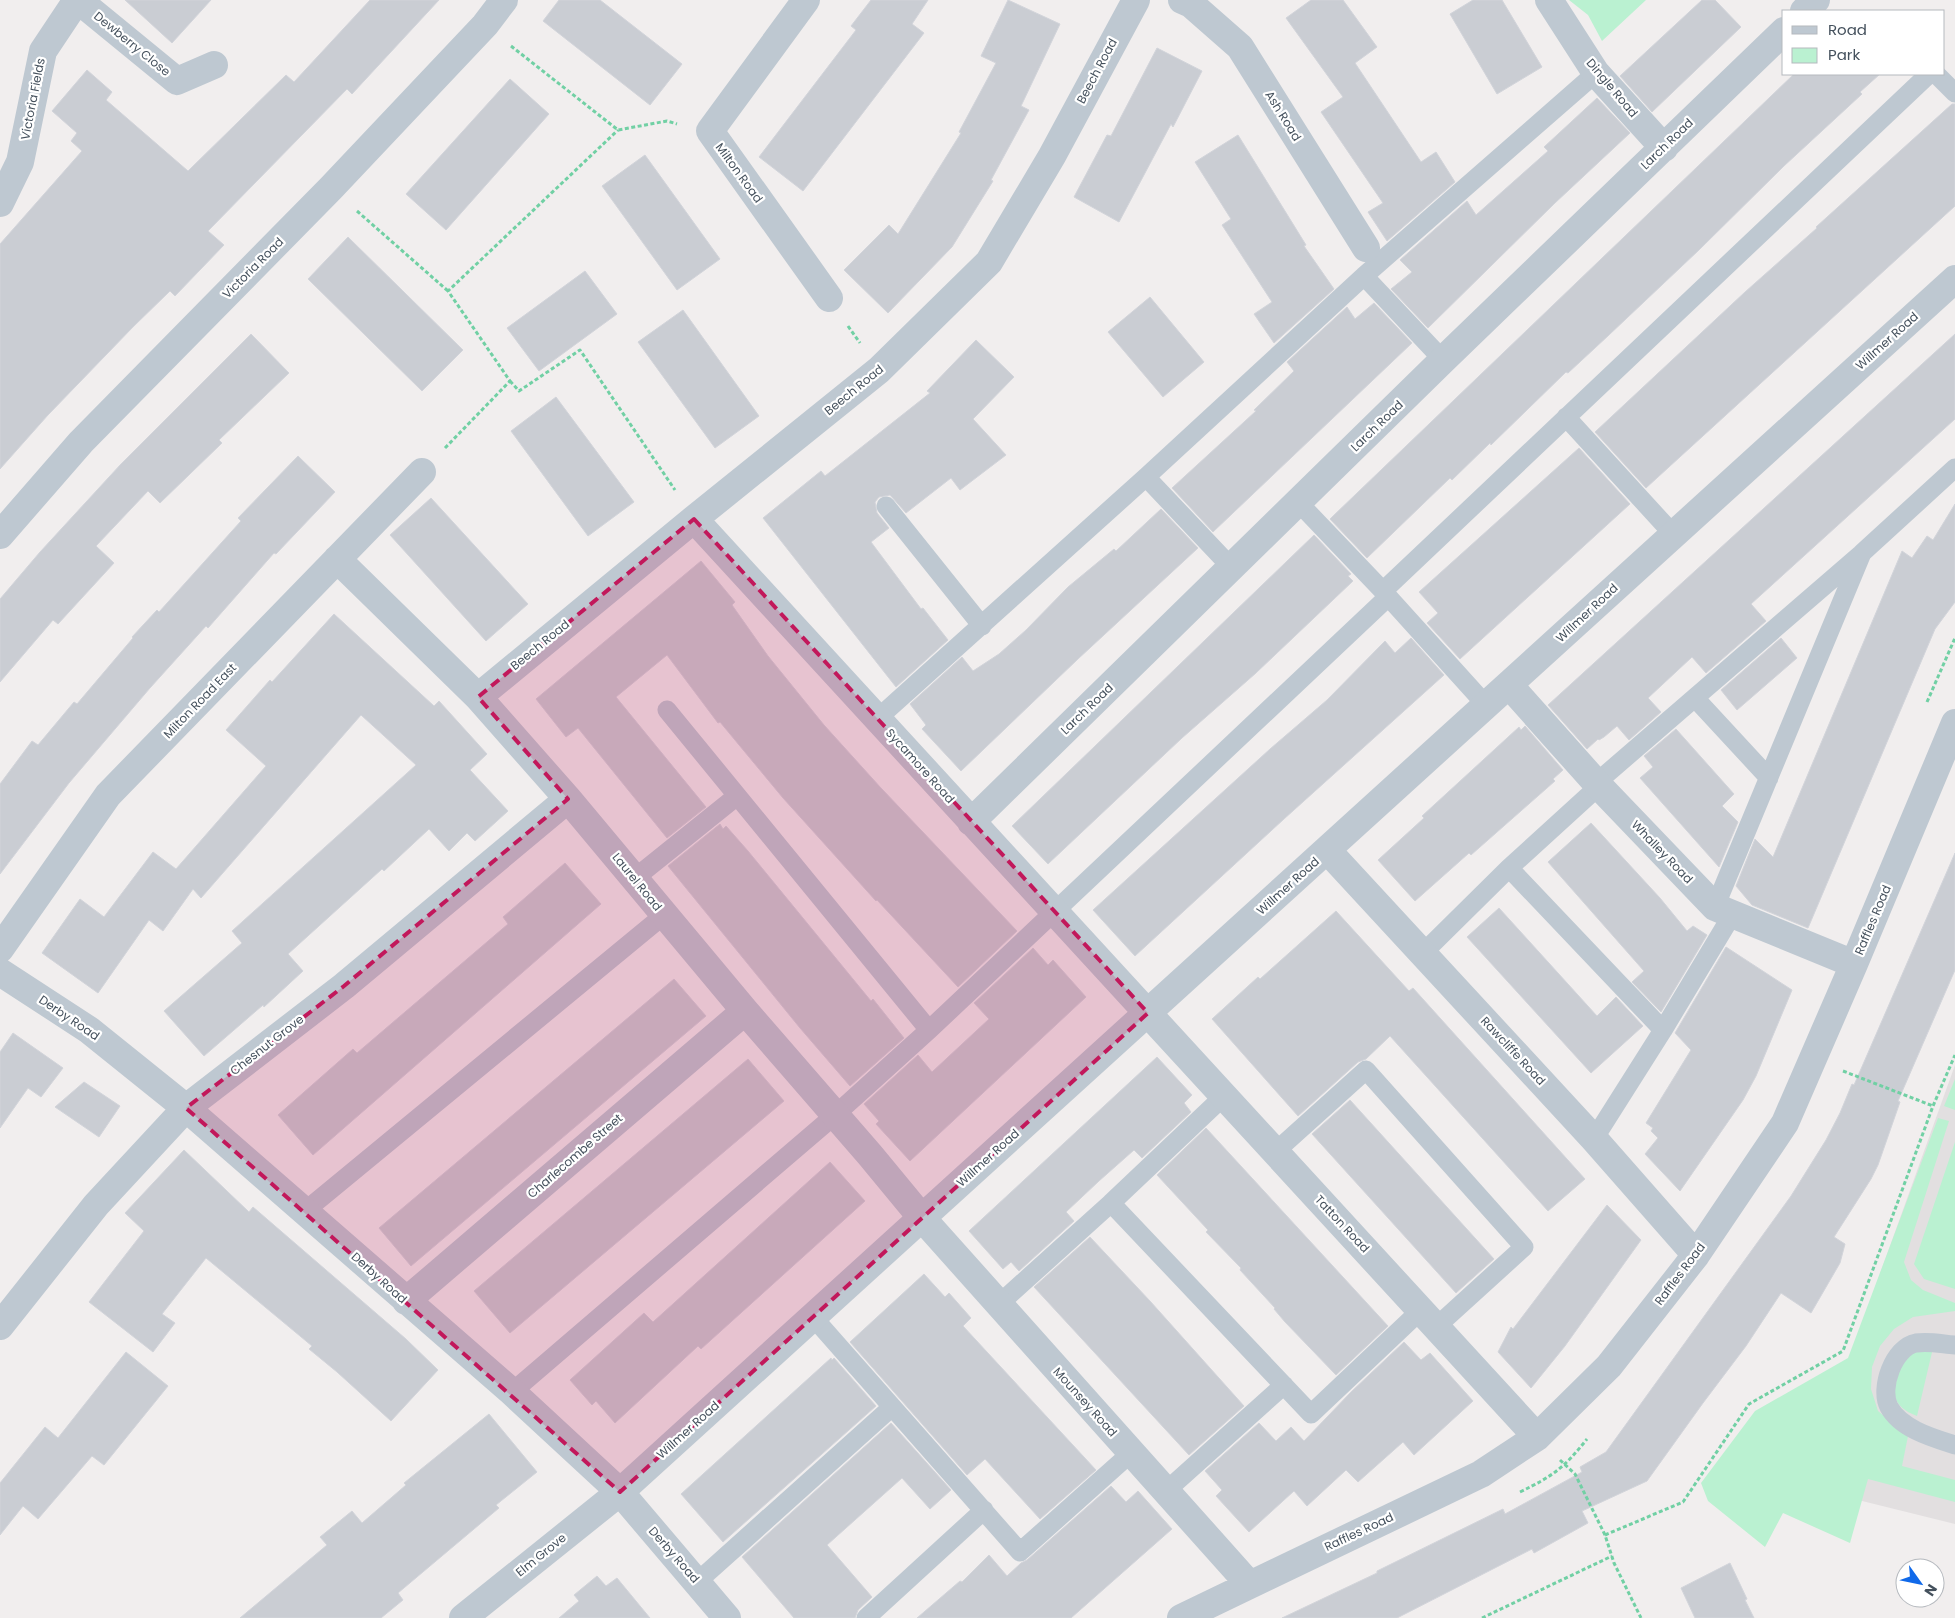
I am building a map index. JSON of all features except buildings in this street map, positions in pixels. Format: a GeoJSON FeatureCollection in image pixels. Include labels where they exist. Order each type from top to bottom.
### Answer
{"type":"FeatureCollection","features":[{"type":"Feature","properties":{"kind":"street","name":"Dewberry Close"},"geometry":{"type":"LineString","coordinates":[[78,0],[177,81],[214,65]]}},
{"type":"Feature","properties":{"kind":"street","name":"Victoria Fields"},"geometry":{"type":"LineString","coordinates":[[0,203],[20,162],[43,51],[78,0]]}},
{"type":"Feature","properties":{"kind":"street","name":"Victoria Road"},"geometry":{"type":"LineString","coordinates":[[0,534],[81,442],[331,188],[485,25],[504,0]]}},
{"type":"Feature","properties":{"kind":"street","name":"Milton Road"},"geometry":{"type":"LineString","coordinates":[[806,0],[710,132],[829,298]]}},
{"type":"Feature","properties":{"kind":"street","name":"Beech Road"},"geometry":{"type":"LineString","coordinates":[[478,697],[879,370],[989,262],[1052,156],[1136,0]]}},
{"type":"Feature","properties":{"kind":"street","name":"Ash Road"},"geometry":{"type":"LineString","coordinates":[[1182,0],[1191,4],[1240,47],[1366,248]]}},
{"type":"Feature","properties":{"kind":"street","name":"Dingle Road"},"geometry":{"type":"LineString","coordinates":[[1549,0],[1596,73],[1664,148]]}},
{"type":"Feature","properties":{"kind":"street"},"geometry":{"type":"LineString","coordinates":[[1805,10],[1816,0]]}},
{"type":"Feature","properties":{"kind":"street","name":"Larch Road"},"geometry":{"type":"LineString","coordinates":[[971,822],[1443,360],[1782,33]]}},
{"type":"Feature","properties":{"kind":"street","name":"Willmer Road"},"geometry":{"type":"LineString","coordinates":[[620,1492],[1955,279]]}},
{"type":"Feature","properties":{"kind":"street","name":"Milton Road East"},"geometry":{"type":"LineString","coordinates":[[0,949],[108,795],[422,472]]}},
{"type":"Feature","properties":{"kind":"street","name":"Sycamore Road"},"geometry":{"type":"LineString","coordinates":[[694,519],[1148,1013]]}},
{"type":"Feature","properties":{"kind":"street","name":"Laurel Road"},"geometry":{"type":"LineString","coordinates":[[337,559],[478,697],[568,799],[745,1011],[922,1218]]}},
{"type":"Feature","properties":{"kind":"street","name":"Whalley Road"},"geometry":{"type":"LineString","coordinates":[[1509,685],[1598,785],[1724,911],[1854,964]]}},
{"type":"Feature","properties":{"kind":"street","name":"Raffles Road"},"geometry":{"type":"LineString","coordinates":[[1181,1618],[1481,1474],[1537,1436],[1609,1366],[1696,1255],[1785,1123],[1955,723]]}},
{"type":"Feature","properties":{"kind":"street","name":"Chesnut Grove"},"geometry":{"type":"LineString","coordinates":[[0,1326],[96,1205],[186,1108],[344,986],[568,799]]}},
{"type":"Feature","properties":{"kind":"street","name":"Rawcliffe Road"},"geometry":{"type":"LineString","coordinates":[[1327,850],[1594,1139],[1696,1255]]}},
{"type":"Feature","properties":{"kind":"street","name":"Derby Road"},"geometry":{"type":"LineString","coordinates":[[0,972],[90,1030],[186,1108],[512,1392],[620,1492],[727,1618]]}},
{"type":"Feature","properties":{"kind":"street","name":"Charlecombe Street"},"geometry":{"type":"LineString","coordinates":[[406,1301],[745,1011]]}},
{"type":"Feature","properties":{"kind":"street","name":"Tatton Road"},"geometry":{"type":"LineString","coordinates":[[1148,1013],[1537,1436]]}},
{"type":"Feature","properties":{"kind":"street","name":"Mounsey Road"},"geometry":{"type":"LineString","coordinates":[[922,1218],[1250,1584]]}},
{"type":"Feature","properties":{"kind":"street","name":"Elm Grove"},"geometry":{"type":"LineString","coordinates":[[463,1618],[620,1492]]}},
{"type":"Feature","properties":{"kind":"lane"},"geometry":{"type":"LineString","coordinates":[[877,719],[1146,477],[1364,276],[1596,73]]}},
{"type":"Feature","properties":{"kind":"lane"},"geometry":{"type":"LineString","coordinates":[[512,1392],[835,1114],[929,1030],[1386,594],[1566,416],[1928,75]]}},
{"type":"Feature","properties":{"kind":"lane"},"geometry":{"type":"LineString","coordinates":[[1937,75],[1955,93]]}},
{"type":"Feature","properties":{"kind":"lane"},"geometry":{"type":"LineString","coordinates":[[1364,276],[1443,360]]}},
{"type":"Feature","properties":{"kind":"lane"},"geometry":{"type":"LineString","coordinates":[[1566,416],[1674,534]]}},
{"type":"Feature","properties":{"kind":"lane"},"geometry":{"type":"LineString","coordinates":[[1422,954],[1509,868],[1598,785],[1862,553],[1955,468]]}},
{"type":"Feature","properties":{"kind":"lane"},"geometry":{"type":"LineString","coordinates":[[1146,477],[1232,568]]}},
{"type":"Feature","properties":{"kind":"lane"},"geometry":{"type":"LineString","coordinates":[[1298,502],[1386,594],[1486,705]]}},
{"type":"Feature","properties":{"kind":"lane"},"geometry":{"type":"LineString","coordinates":[[886,506],[982,626]]}},
{"type":"Feature","properties":{"kind":"lane"},"geometry":{"type":"LineString","coordinates":[[1594,1139],[1663,1030],[1724,911],[1769,778],[1862,553]]}},
{"type":"Feature","properties":{"kind":"lane"},"geometry":{"type":"LineString","coordinates":[[1695,698],[1769,778]]}},
{"type":"Feature","properties":{"kind":"lane"},"geometry":{"type":"LineString","coordinates":[[667,710],[929,1030]]}},
{"type":"Feature","properties":{"kind":"lane"},"geometry":{"type":"LineString","coordinates":[[635,878],[737,796]]}},
{"type":"Feature","properties":{"kind":"lane"},"geometry":{"type":"LineString","coordinates":[[1509,868],[1663,1030]]}},
{"type":"Feature","properties":{"kind":"lane"},"geometry":{"type":"LineString","coordinates":[[305,1211],[664,915]]}},
{"type":"Feature","properties":{"kind":"lane"},"geometry":{"type":"LineString","coordinates":[[1112,1203],[1310,1414],[1428,1318],[1524,1247],[1366,1070],[1275,1152]]}},
{"type":"Feature","properties":{"kind":"lane"},"geometry":{"type":"LineString","coordinates":[[998,1304],[1112,1203],[1224,1096]]}},
{"type":"Feature","properties":{"kind":"lane"},"geometry":{"type":"LineString","coordinates":[[813,1317],[1020,1552],[1131,1453]]}},
{"type":"Feature","properties":{"kind":"lane"},"geometry":{"type":"LineString","coordinates":[[1955,1345],[1914,1343],[1896,1357],[1888,1376],[1885,1393],[1890,1408],[1910,1428],[1955,1445]]}},
{"type":"Feature","properties":{"kind":"lane"},"geometry":{"type":"LineString","coordinates":[[1166,1491],[1284,1385]]}},
{"type":"Feature","properties":{"kind":"lane"},"geometry":{"type":"LineString","coordinates":[[697,1582],[892,1407]]}},
{"type":"Feature","properties":{"kind":"lane"},"geometry":{"type":"LineString","coordinates":[[866,1618],[984,1510]]}},
{"type":"Feature","properties":{"kind":"path"},"geometry":{"type":"LineString","coordinates":[[485,25],[618,130]]}},
{"type":"Feature","properties":{"kind":"path"},"geometry":{"type":"LineString","coordinates":[[448,291],[618,130],[667,121],[710,132]]}},
{"type":"Feature","properties":{"kind":"path"},"geometry":{"type":"LineString","coordinates":[[331,188],[448,291],[519,392],[580,350],[694,519]]}},
{"type":"Feature","properties":{"kind":"path"},"geometry":{"type":"LineString","coordinates":[[829,298],[879,370]]}},
{"type":"Feature","properties":{"kind":"path"},"geometry":{"type":"LineString","coordinates":[[422,472],[510,381]]}},
{"type":"Feature","properties":{"kind":"path"},"geometry":{"type":"LineString","coordinates":[[1926,705],[1955,638]]}},
{"type":"Feature","properties":{"kind":"path"},"geometry":{"type":"LineString","coordinates":[[1605,1535],[1683,1502],[1749,1404],[1843,1352],[1933,1106],[1955,1055]]}},
{"type":"Feature","properties":{"kind":"path"},"geometry":{"type":"LineString","coordinates":[[1840,1070],[1933,1106]]}},
{"type":"Feature","properties":{"kind":"path"},"geometry":{"type":"LineString","coordinates":[[1537,1436],[1575,1474],[1605,1535],[1612,1556],[1641,1618]]}},
{"type":"Feature","properties":{"kind":"path"},"geometry":{"type":"LineString","coordinates":[[1482,1618],[1612,1556]]}},
{"type":"Feature","properties":{"kind":"highlighted area"},"geometry":{"type":"Polygon","coordinates":[[[694,519],[1148,1013],[620,1492],[186,1108],[344,986],[568,799],[478,697],[694,519]]]}},
{"type":"Feature","properties":{"kind":"shaded area"},"geometry":{"type":"Polygon","coordinates":[[[1955,1065],[1955,1524],[1850,1498],[1830,1413],[1955,1065]]]}},
{"type":"Feature","properties":{"kind":"green space"},"geometry":{"type":"Polygon","coordinates":[[[1569,0],[1646,0],[1602,41],[1588,15],[1569,0]]]}},
{"type":"Feature","properties":{"kind":"green space"},"geometry":{"type":"Polygon","coordinates":[[[1955,1079],[1955,1110],[1944,1106],[1955,1079]]]}},
{"type":"Feature","properties":{"kind":"green space"},"geometry":{"type":"Polygon","coordinates":[[[1938,1118],[1949,1121],[1904,1262],[1911,1280],[1923,1290],[1955,1303],[1955,1311],[1913,1317],[1894,1329],[1880,1346],[1872,1367],[1871,1389],[1878,1411],[1908,1436],[1902,1466],[1955,1480],[1955,1502],[1868,1479],[1850,1543],[1783,1513],[1765,1547],[1708,1501],[1701,1483],[1755,1411],[1848,1358],[1938,1118]]]}},
{"type":"Feature","properties":{"kind":"green space"},"geometry":{"type":"Polygon","coordinates":[[[1955,1142],[1955,1289],[1924,1279],[1914,1264],[1955,1142]]]}},
{"type":"Feature","properties":{"kind":"green space"},"geometry":{"type":"Polygon","coordinates":[[[1933,1348],[1917,1416],[1898,1403],[1890,1370],[1904,1351],[1933,1348]]]}}]}
